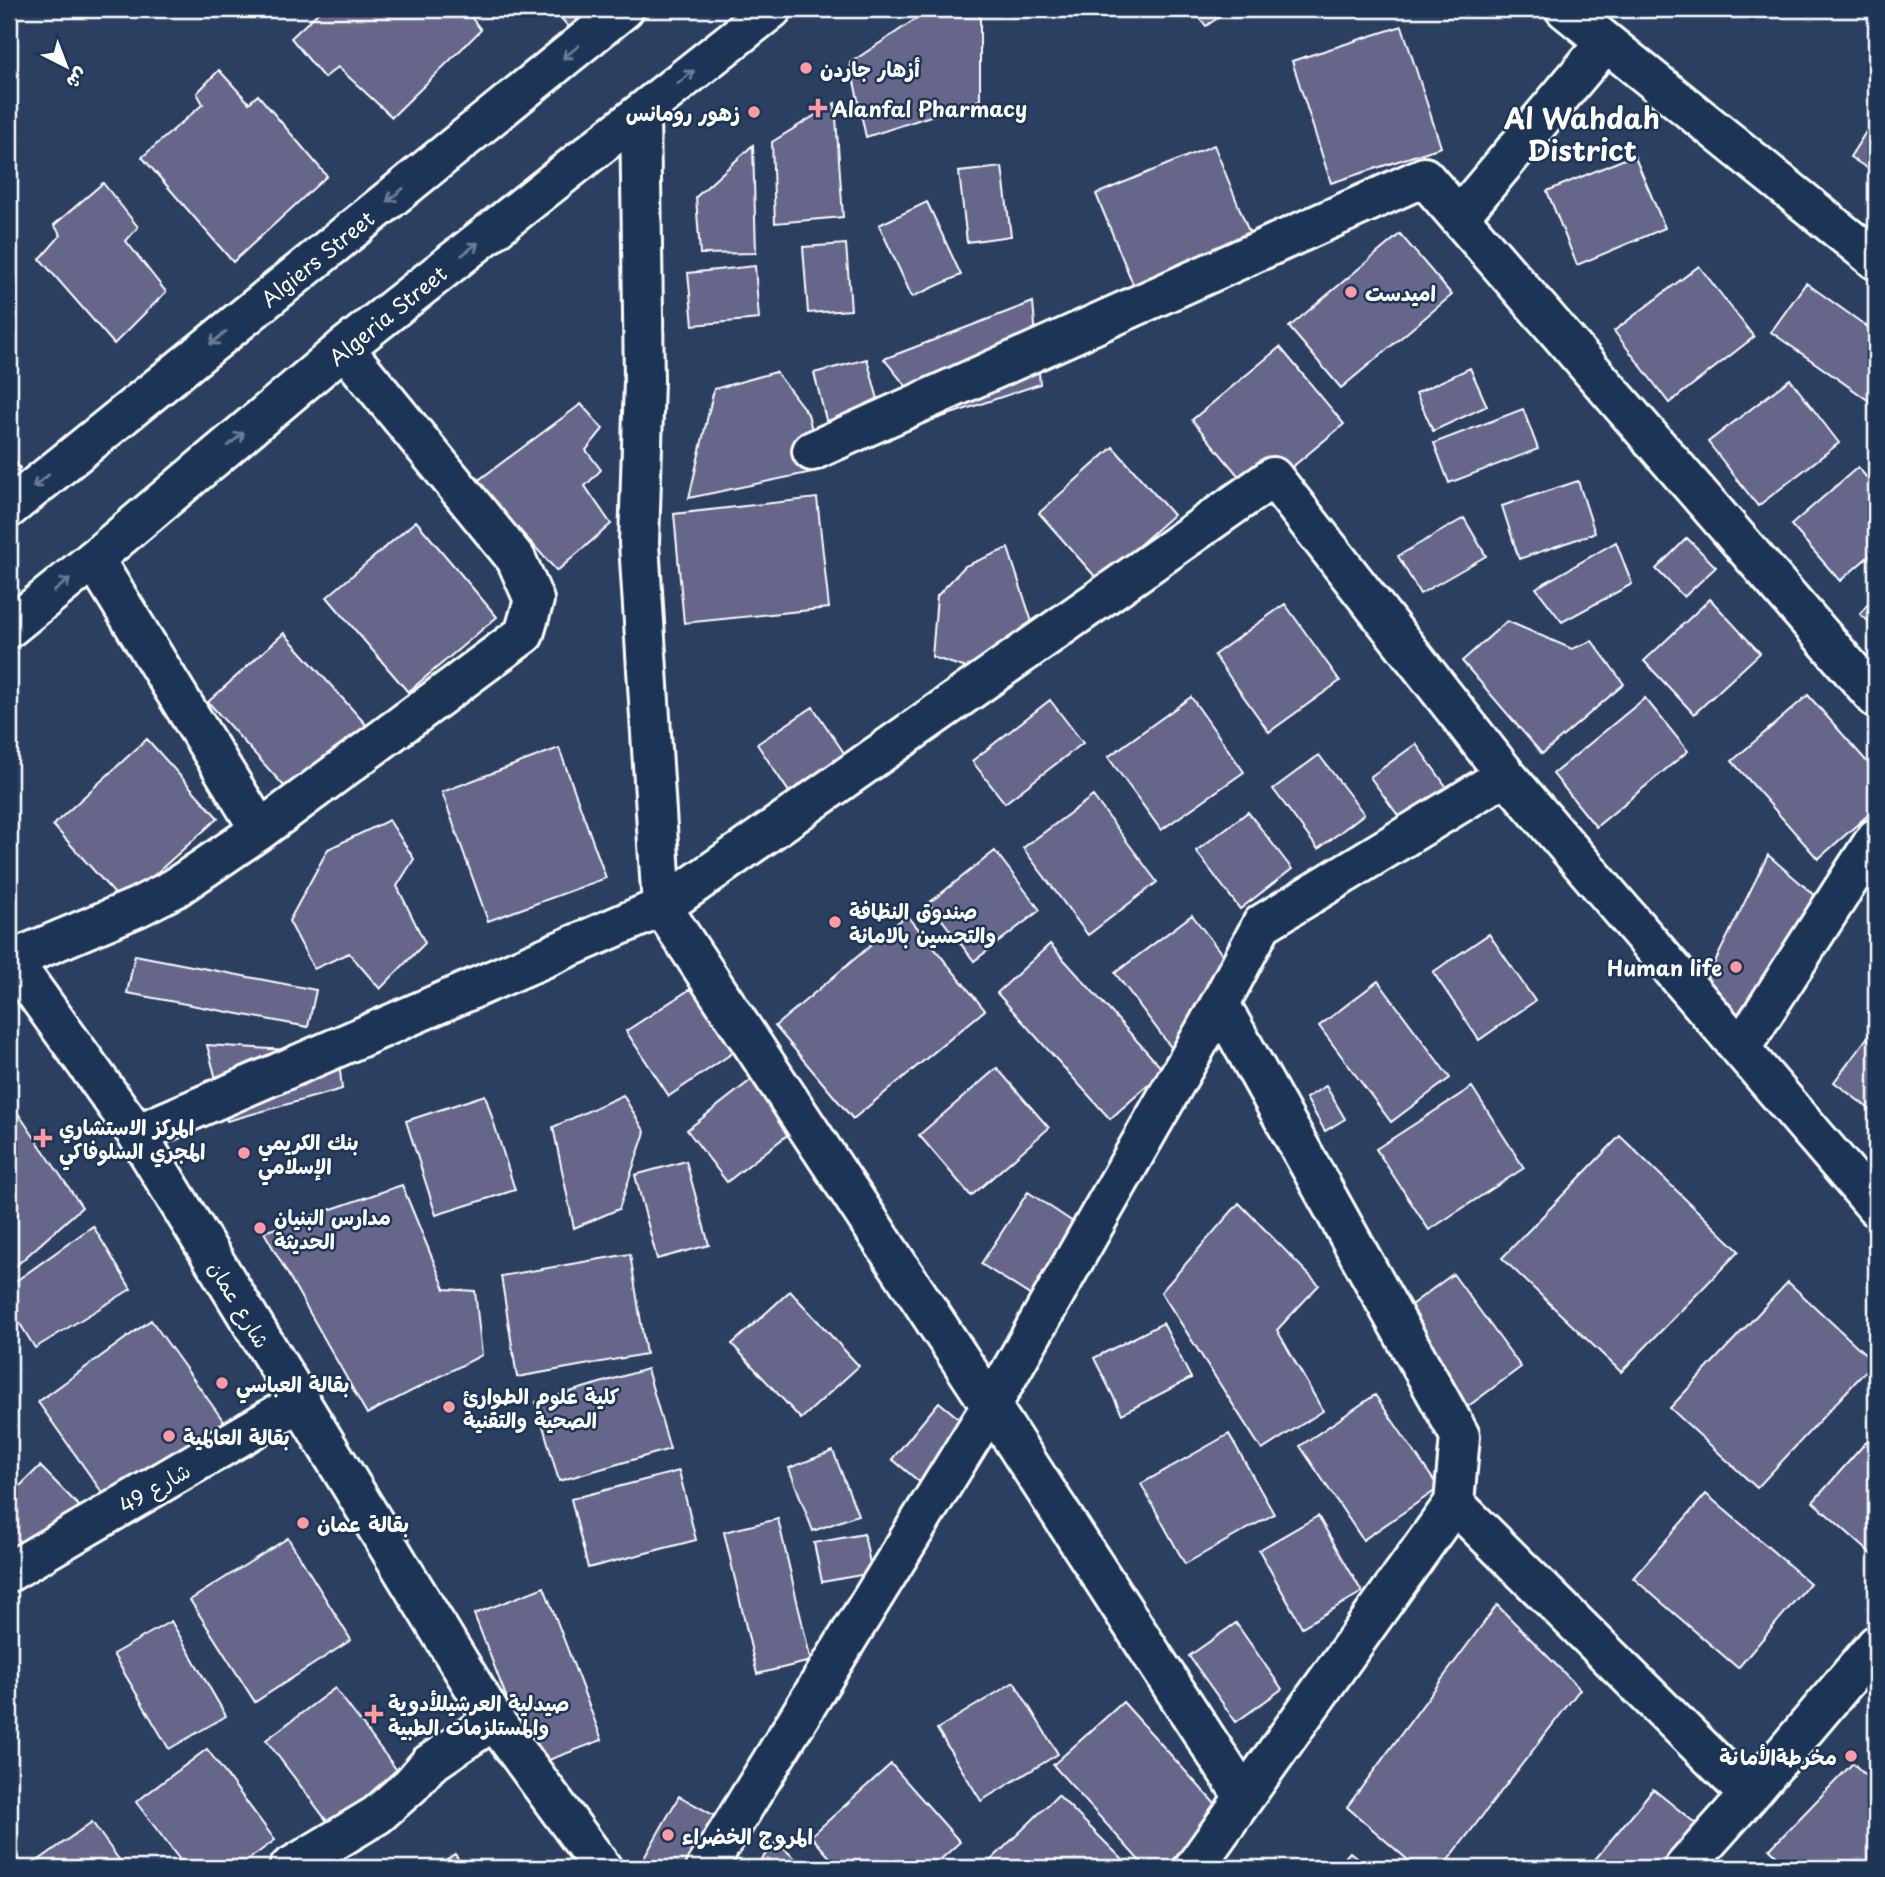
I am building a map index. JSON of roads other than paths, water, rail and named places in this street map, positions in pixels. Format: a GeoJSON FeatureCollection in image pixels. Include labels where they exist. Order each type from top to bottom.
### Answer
{"type":"FeatureCollection","features":[{"type":"Feature","properties":{"kind":"street","name":"Algiers Street"},"geometry":{"type":"LineString","coordinates":[[9,508],[624,9]]}},
{"type":"Feature","properties":{"kind":"street","name":"Algeria Street"},"geometry":{"type":"LineString","coordinates":[[9,628],[344,348],[772,9]]}},
{"type":"Feature","properties":{"kind":"street"},"geometry":{"type":"LineString","coordinates":[[1565,9],[1876,260]]}},
{"type":"Feature","properties":{"kind":"street"},"geometry":{"type":"LineString","coordinates":[[1459,217],[1606,41]]}},
{"type":"Feature","properties":{"kind":"street"},"geometry":{"type":"LineString","coordinates":[[640,114],[644,380],[639,543],[662,906],[1244,1797]]}},
{"type":"Feature","properties":{"kind":"street"},"geometry":{"type":"LineString","coordinates":[[812,450],[1424,177],[1876,698]]}},
{"type":"Feature","properties":{"kind":"street"},"geometry":{"type":"LineString","coordinates":[[10,958],[151,901],[175,888],[260,830],[524,634],[534,600],[516,559],[344,348]]}},
{"type":"Feature","properties":{"kind":"street"},"geometry":{"type":"LineString","coordinates":[[137,1134],[662,906],[1273,477],[1506,775],[1876,1207]]}},
{"type":"Feature","properties":{"kind":"street"},"geometry":{"type":"LineString","coordinates":[[94,558],[260,830]]}},
{"type":"Feature","properties":{"kind":"street"},"geometry":{"type":"LineString","coordinates":[[706,1868],[991,1406],[1220,1004],[1262,924],[1506,775]]}},
{"type":"Feature","properties":{"kind":"street"},"geometry":{"type":"LineString","coordinates":[[1741,1048],[1876,838]]}},
{"type":"Feature","properties":{"kind":"street","name":"شارع عمان"},"geometry":{"type":"LineString","coordinates":[[10,958],[137,1134],[494,1720],[603,1868]]}},
{"type":"Feature","properties":{"kind":"street"},"geometry":{"type":"LineString","coordinates":[[1194,1868],[1454,1503],[1460,1436],[1220,1004]]}},
{"type":"Feature","properties":{"kind":"street","name":"شارع 49"},"geometry":{"type":"LineString","coordinates":[[9,1572],[299,1402]]}},
{"type":"Feature","properties":{"kind":"street"},"geometry":{"type":"LineString","coordinates":[[1454,1503],[1749,1795]]}},
{"type":"Feature","properties":{"kind":"street"},"geometry":{"type":"LineString","coordinates":[[1684,1868],[1876,1645]]}},
{"type":"Feature","properties":{"kind":"street"},"geometry":{"type":"LineString","coordinates":[[289,1868],[377,1815],[411,1785],[429,1764],[494,1720]]}},
{"type":"Feature","properties":{"kind":"place","name":"أزهار جاردن"},"geometry":{"type":"Point","coordinates":[806,68]}},
{"type":"Feature","properties":{"kind":"place","name":"Alanfal Pharmacy"},"geometry":{"type":"Point","coordinates":[818,108]}},
{"type":"Feature","properties":{"kind":"place","name":"زهور رومانس"},"geometry":{"type":"Point","coordinates":[754,112]}},
{"type":"Feature","properties":{"kind":"place","name":"اميدست"},"geometry":{"type":"Point","coordinates":[1351,292]}},
{"type":"Feature","properties":{"kind":"place","name":"صندوق النظافة والتحسين بالامانة"},"geometry":{"type":"Point","coordinates":[835,922]}},
{"type":"Feature","properties":{"kind":"place","name":"Human life"},"geometry":{"type":"Point","coordinates":[1736,967]}},
{"type":"Feature","properties":{"kind":"place","name":"المركز الاستشاري المجري السلوفاكي"},"geometry":{"type":"Point","coordinates":[43,1138]}},
{"type":"Feature","properties":{"kind":"place","name":"بنك الكريمي الإسلامي"},"geometry":{"type":"Point","coordinates":[244,1153]}},
{"type":"Feature","properties":{"kind":"place","name":"مدارس البنيان الحديثة"},"geometry":{"type":"Point","coordinates":[260,1228]}},
{"type":"Feature","properties":{"kind":"place","name":"بقالة العباسي"},"geometry":{"type":"Point","coordinates":[222,1383]}},
{"type":"Feature","properties":{"kind":"place","name":"كلية علوم الطوارئ الصحية والتقنية"},"geometry":{"type":"Point","coordinates":[449,1407]}},
{"type":"Feature","properties":{"kind":"place","name":"بقالة العالمية"},"geometry":{"type":"Point","coordinates":[169,1436]}},
{"type":"Feature","properties":{"kind":"place","name":"بقالة عمان"},"geometry":{"type":"Point","coordinates":[303,1523]}},
{"type":"Feature","properties":{"kind":"place","name":"صيدلية العرشيللأدوية والمستلزمات الطبية"},"geometry":{"type":"Point","coordinates":[374,1714]}},
{"type":"Feature","properties":{"kind":"place","name":"مخرطةالأمانة"},"geometry":{"type":"Point","coordinates":[1851,1756]}},
{"type":"Feature","properties":{"kind":"place","name":"المروج الخضراء"},"geometry":{"type":"Point","coordinates":[668,1835]}},
{"type":"Feature","properties":{"kind":"district","name":"Al Wahdah District"},"geometry":{"type":"Point","coordinates":[1582,133]}}]}
